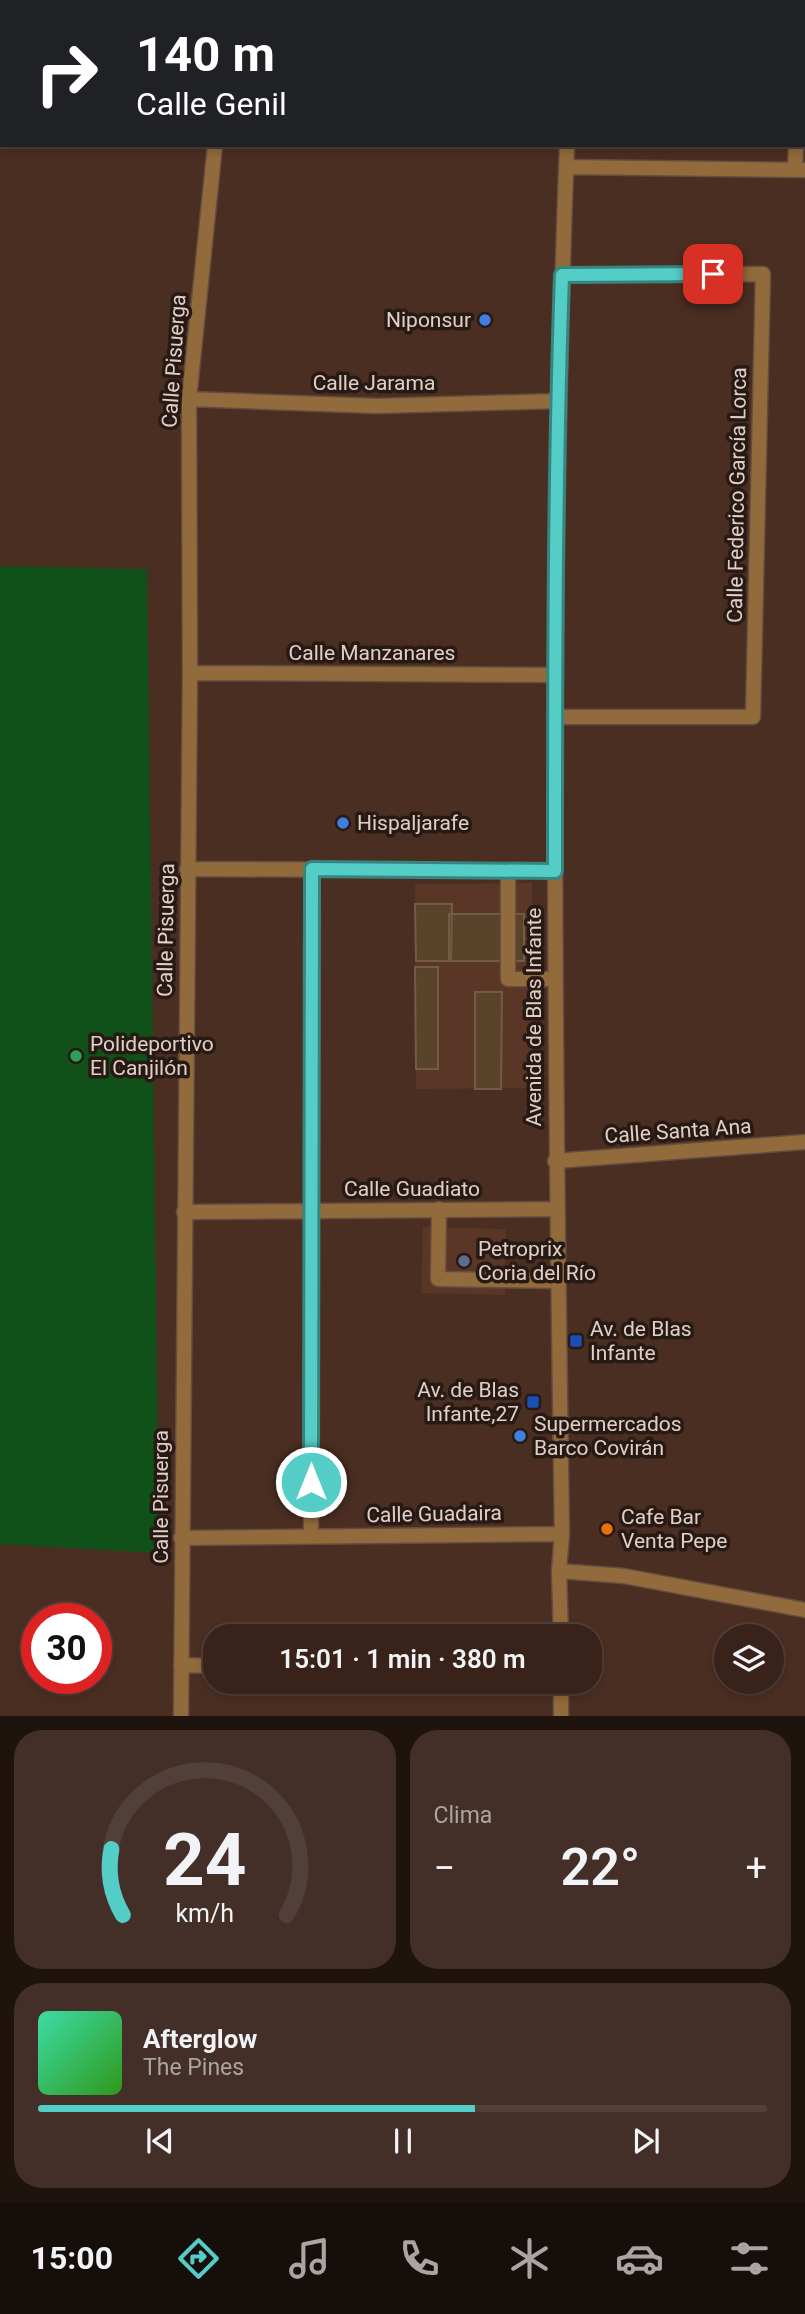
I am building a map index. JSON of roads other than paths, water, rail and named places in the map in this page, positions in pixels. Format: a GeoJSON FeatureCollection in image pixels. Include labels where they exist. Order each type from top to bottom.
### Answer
{"type":"FeatureCollection","features":[{"type":"Feature","properties":{"kind":"street","name":"Calle Pisuerga"},"geometry":{"type":"LineString","coordinates":[[181,1716],[190,673],[189,399],[215,147]]}},
{"type":"Feature","properties":{"kind":"street","name":"Avenida de Blas Infante"},"geometry":{"type":"LineString","coordinates":[[561,1624],[559,1571],[562,1534],[555,1161],[554,675],[558,401],[567,147]]}},
{"type":"Feature","properties":{"kind":"street"},"geometry":{"type":"LineString","coordinates":[[566,167],[800,170],[796,147]]}},
{"type":"Feature","properties":{"kind":"street","name":"Calle Federico García Lorca"},"geometry":{"type":"LineString","coordinates":[[554,717],[753,717],[763,274],[562,275]]}},
{"type":"Feature","properties":{"kind":"street","name":"Calle Jarama"},"geometry":{"type":"LineString","coordinates":[[189,399],[377,406],[558,401]]}},
{"type":"Feature","properties":{"kind":"street","name":"Calle Manzanares"},"geometry":{"type":"LineString","coordinates":[[190,673],[554,675]]}},
{"type":"Feature","properties":{"kind":"street"},"geometry":{"type":"LineString","coordinates":[[187,869],[555,871]]}},
{"type":"Feature","properties":{"kind":"street"},"geometry":{"type":"LineString","coordinates":[[311,1536],[312,869]]}},
{"type":"Feature","properties":{"kind":"street"},"geometry":{"type":"LineString","coordinates":[[508,871],[508,979],[555,979]]}},
{"type":"Feature","properties":{"kind":"street","name":"Calle Santa Ana"},"geometry":{"type":"LineString","coordinates":[[555,1161],[805,1142]]}},
{"type":"Feature","properties":{"kind":"street"},"geometry":{"type":"LineString","coordinates":[[439,1209],[438,1279],[558,1281]]}},
{"type":"Feature","properties":{"kind":"street","name":"Calle Guadiato"},"geometry":{"type":"LineString","coordinates":[[184,1212],[557,1209]]}},
{"type":"Feature","properties":{"kind":"street","name":"Calle Guadaira"},"geometry":{"type":"LineString","coordinates":[[181,1538],[562,1534]]}},
{"type":"Feature","properties":{"kind":"street"},"geometry":{"type":"LineString","coordinates":[[559,1571],[624,1576],[805,1610]]}},
{"type":"Feature","properties":{"kind":"street"},"geometry":{"type":"LineString","coordinates":[[181,1665],[203,1666]]}},
{"type":"Feature","properties":{"kind":"street"},"geometry":{"type":"LineString","coordinates":[[561,1694],[561,1716]]}},
{"type":"Feature","properties":{"kind":"place","name":"Niponsur"},"geometry":{"type":"Point","coordinates":[485,320]}},
{"type":"Feature","properties":{"kind":"place","name":"Hispaljarafe"},"geometry":{"type":"Point","coordinates":[343,823]}},
{"type":"Feature","properties":{"kind":"place","name":"Polideportivo El Canjilón"},"geometry":{"type":"Point","coordinates":[76,1056]}},
{"type":"Feature","properties":{"kind":"place","name":"Petroprix Coria del Río"},"geometry":{"type":"Point","coordinates":[464,1261]}},
{"type":"Feature","properties":{"kind":"place","name":"Av. de Blas Infante"},"geometry":{"type":"Point","coordinates":[576,1341]}},
{"type":"Feature","properties":{"kind":"place","name":"Av. de Blas Infante,27"},"geometry":{"type":"Point","coordinates":[533,1402]}},
{"type":"Feature","properties":{"kind":"place","name":"Supermercados Barco Covirán"},"geometry":{"type":"Point","coordinates":[520,1436]}},
{"type":"Feature","properties":{"kind":"place","name":"Cafe Bar Venta Pepe"},"geometry":{"type":"Point","coordinates":[607,1529]}}]}
